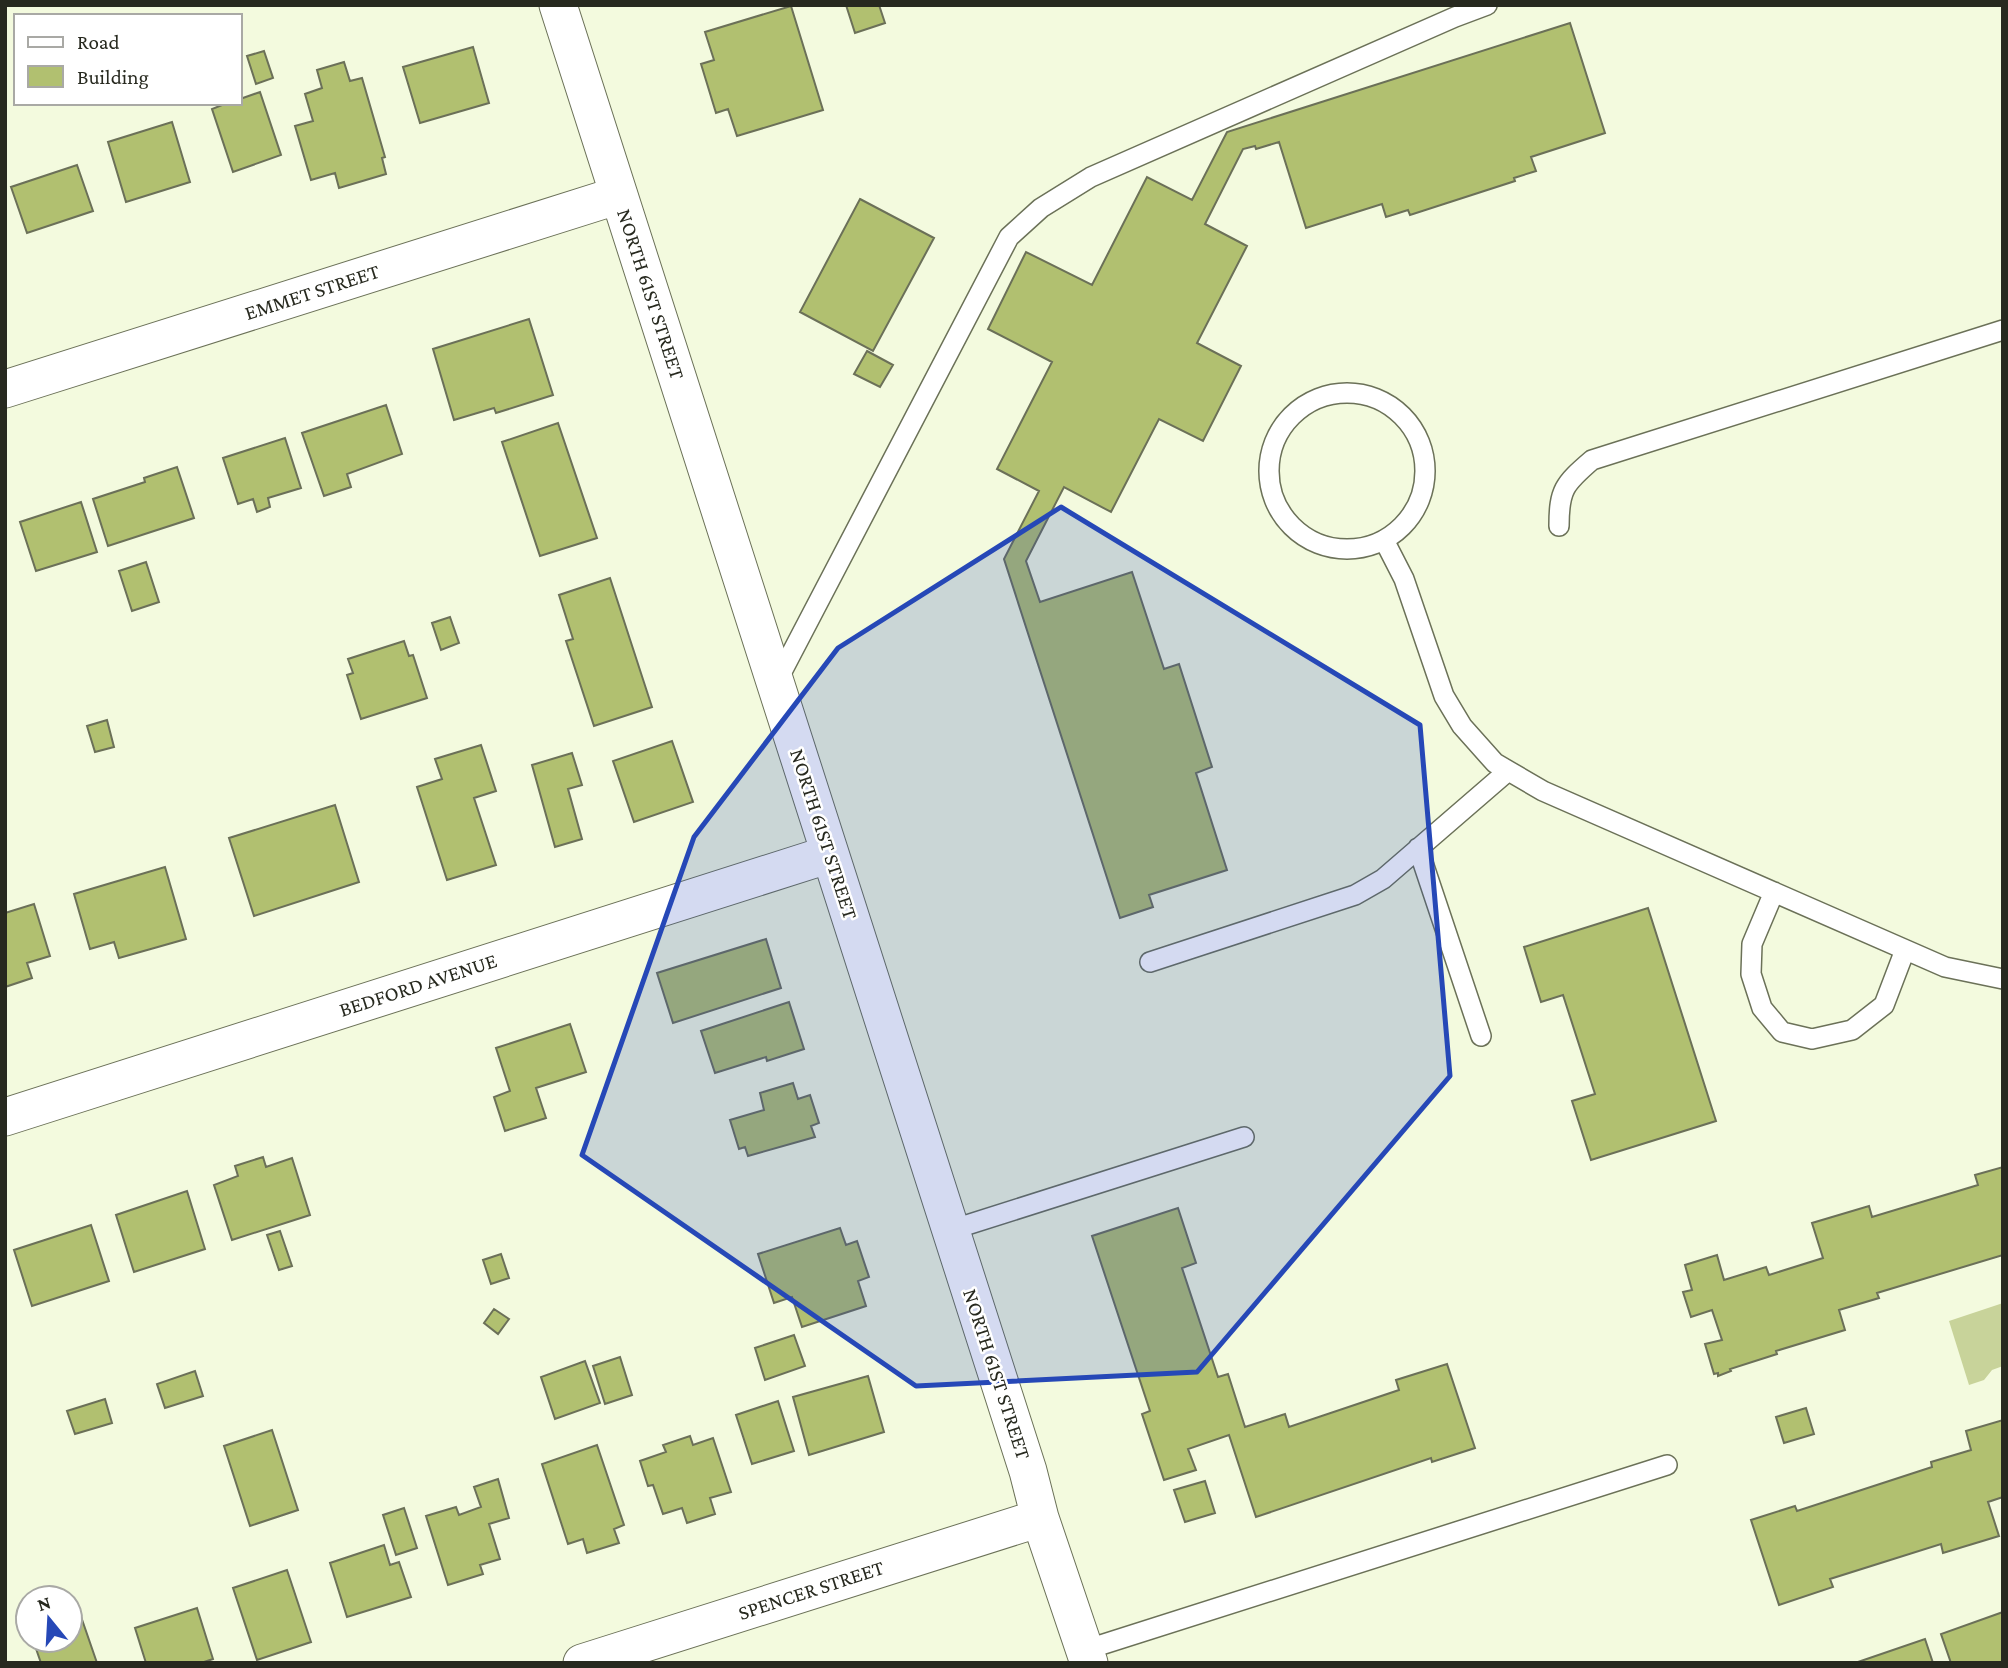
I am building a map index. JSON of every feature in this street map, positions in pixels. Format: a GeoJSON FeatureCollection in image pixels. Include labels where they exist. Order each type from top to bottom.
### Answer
{"type":"FeatureCollection","features":[{"type":"Feature","properties":{"kind":"street","name":"NORTH 61ST STREET"},"geometry":{"type":"LineString","coordinates":[[558,5],[1028,1471],[1040,1518],[1087,1656]]}},
{"type":"Feature","properties":{"kind":"street","name":"EMMET STREET"},"geometry":{"type":"LineString","coordinates":[[5,389],[619,195]]}},
{"type":"Feature","properties":{"kind":"street","name":"BEDFORD AVENUE"},"geometry":{"type":"LineString","coordinates":[[5,1117],[830,854]]}},
{"type":"Feature","properties":{"kind":"street","name":"SPENCER STREET"},"geometry":{"type":"LineString","coordinates":[[582,1663],[1040,1518]]}},
{"type":"Feature","properties":{"kind":"lane"},"geometry":{"type":"LineString","coordinates":[[776,684],[1009,237],[1041,208],[1091,177],[1487,5]]}},
{"type":"Feature","properties":{"kind":"lane"},"geometry":{"type":"LineString","coordinates":[[1559,527],[1559,501],[1569,480],[1592,460],[2003,330]]}},
{"type":"Feature","properties":{"kind":"lane"},"geometry":{"type":"LineString","coordinates":[[1347,392],[1373,397],[1395,409],[1413,428],[1423,452],[1425,477],[1419,503],[1404,524],[1384,540],[1359,549],[1334,548],[1309,540],[1289,524],[1275,503],[1269,477],[1271,452],[1281,428],[1299,409],[1321,396],[1347,392]]}},
{"type":"Feature","properties":{"kind":"lane"},"geometry":{"type":"LineString","coordinates":[[1384,540],[1404,579],[1444,696],[1462,726],[1495,764],[1543,791],[1945,967],[2003,979]]}},
{"type":"Feature","properties":{"kind":"lane"},"geometry":{"type":"LineString","coordinates":[[1150,962],[1354,895],[1383,879],[1508,771]]}},
{"type":"Feature","properties":{"kind":"lane"},"geometry":{"type":"LineString","coordinates":[[1418,848],[1481,1036]]}},
{"type":"Feature","properties":{"kind":"lane"},"geometry":{"type":"LineString","coordinates":[[1774,892],[1752,944],[1751,974],[1762,1008],[1782,1032],[1812,1039],[1852,1030],[1884,1005],[1905,950]]}},
{"type":"Feature","properties":{"kind":"lane"},"geometry":{"type":"LineString","coordinates":[[950,1230],[1244,1137]]}},
{"type":"Feature","properties":{"kind":"lane"},"geometry":{"type":"LineString","coordinates":[[1087,1656],[1667,1465]]}},
{"type":"Feature","properties":{"kind":"highlighted area"},"geometry":{"type":"Polygon","coordinates":[[[1061,507],[1420,725],[1450,1076],[1197,1372],[916,1386],[582,1155],[694,837],[838,648],[1061,507]]]}},
{"type":"Feature","properties":{"kind":"green space"},"geometry":{"type":"Polygon","coordinates":[[[2003,1303],[2003,1366],[1992,1370],[1984,1380],[1969,1385],[1949,1321],[2003,1303]]]}},
{"type":"Feature","properties":{"kind":"building"},"geometry":{"type":"Polygon","coordinates":[[[846,5],[879,5],[885,23],[855,33],[846,5]]]}},
{"type":"Feature","properties":{"kind":"building"},"geometry":{"type":"Polygon","coordinates":[[[791,6],[823,110],[737,136],[728,109],[716,113],[701,64],[714,60],[705,32],[791,6]]]}},
{"type":"Feature","properties":{"kind":"building"},"geometry":{"type":"Polygon","coordinates":[[[1570,23],[1605,133],[1531,157],[1536,171],[1514,178],[1515,181],[1410,215],[1408,210],[1386,217],[1382,204],[1306,228],[1279,142],[1256,149],[1255,146],[1243,149],[1205,224],[1247,246],[1197,343],[1241,366],[1203,441],[1159,419],[1111,512],[1064,487],[1026,561],[1040,602],[1132,572],[1164,669],[1179,664],[1212,767],[1196,773],[1227,870],[1149,895],[1153,907],[1120,918],[1004,559],[1039,491],[997,469],[1052,362],[988,329],[1026,252],[1092,285],[1147,177],[1192,200],[1227,132],[1570,23]]]}},
{"type":"Feature","properties":{"kind":"building"},"geometry":{"type":"Polygon","coordinates":[[[473,47],[489,103],[420,123],[403,67],[473,47]]]}},
{"type":"Feature","properties":{"kind":"building"},"geometry":{"type":"Polygon","coordinates":[[[264,51],[273,78],[256,84],[247,56],[264,51]]]}},
{"type":"Feature","properties":{"kind":"building"},"geometry":{"type":"Polygon","coordinates":[[[344,62],[350,81],[362,78],[385,157],[382,158],[386,174],[339,188],[335,173],[311,180],[295,126],[313,121],[305,94],[322,88],[317,70],[344,62]]]}},
{"type":"Feature","properties":{"kind":"building"},"geometry":{"type":"Polygon","coordinates":[[[260,92],[281,155],[233,172],[212,109],[222,105],[242,105],[242,98],[260,92]]]}},
{"type":"Feature","properties":{"kind":"building"},"geometry":{"type":"Polygon","coordinates":[[[172,122],[190,182],[126,202],[108,142],[172,122]]]}},
{"type":"Feature","properties":{"kind":"building"},"geometry":{"type":"Polygon","coordinates":[[[77,165],[93,211],[27,233],[11,187],[77,165]]]}},
{"type":"Feature","properties":{"kind":"building"},"geometry":{"type":"Polygon","coordinates":[[[860,199],[934,238],[873,351],[800,312],[860,199]]]}},
{"type":"Feature","properties":{"kind":"building"},"geometry":{"type":"Polygon","coordinates":[[[529,319],[553,395],[496,413],[494,408],[454,420],[433,349],[529,319]]]}},
{"type":"Feature","properties":{"kind":"building"},"geometry":{"type":"Polygon","coordinates":[[[867,351],[893,365],[880,387],[854,374],[867,351]]]}},
{"type":"Feature","properties":{"kind":"building"},"geometry":{"type":"Polygon","coordinates":[[[386,405],[402,454],[347,474],[351,487],[324,496],[302,433],[386,405]]]}},
{"type":"Feature","properties":{"kind":"building"},"geometry":{"type":"Polygon","coordinates":[[[558,423],[597,538],[540,556],[502,442],[558,423]]]}},
{"type":"Feature","properties":{"kind":"building"},"geometry":{"type":"Polygon","coordinates":[[[285,438],[301,488],[268,498],[270,507],[257,512],[253,499],[238,504],[223,458],[285,438]]]}},
{"type":"Feature","properties":{"kind":"building"},"geometry":{"type":"Polygon","coordinates":[[[177,467],[194,518],[108,546],[93,499],[145,482],[144,478],[177,467]]]}},
{"type":"Feature","properties":{"kind":"building"},"geometry":{"type":"Polygon","coordinates":[[[81,502],[97,552],[36,571],[20,522],[81,502]]]}},
{"type":"Feature","properties":{"kind":"building"},"geometry":{"type":"Polygon","coordinates":[[[146,562],[159,602],[132,611],[119,571],[146,562]]]}},
{"type":"Feature","properties":{"kind":"building"},"geometry":{"type":"Polygon","coordinates":[[[610,578],[652,707],[594,726],[566,641],[573,639],[559,595],[610,578]]]}},
{"type":"Feature","properties":{"kind":"building"},"geometry":{"type":"Polygon","coordinates":[[[450,617],[459,643],[441,650],[432,623],[450,617]]]}},
{"type":"Feature","properties":{"kind":"building"},"geometry":{"type":"Polygon","coordinates":[[[404,641],[409,656],[413,655],[427,698],[361,719],[347,675],[353,673],[348,659],[404,641]]]}},
{"type":"Feature","properties":{"kind":"building"},"geometry":{"type":"Polygon","coordinates":[[[107,720],[114,747],[95,752],[87,726],[107,720]]]}},
{"type":"Feature","properties":{"kind":"building"},"geometry":{"type":"Polygon","coordinates":[[[672,741],[693,802],[634,822],[613,761],[672,741]]]}},
{"type":"Feature","properties":{"kind":"building"},"geometry":{"type":"Polygon","coordinates":[[[481,745],[496,791],[474,798],[496,865],[447,880],[417,787],[442,779],[435,759],[481,745]]]}},
{"type":"Feature","properties":{"kind":"building"},"geometry":{"type":"Polygon","coordinates":[[[572,753],[582,785],[568,789],[582,839],[555,847],[532,765],[572,753]]]}},
{"type":"Feature","properties":{"kind":"building"},"geometry":{"type":"Polygon","coordinates":[[[335,805],[359,882],[254,916],[229,838],[335,805]]]}},
{"type":"Feature","properties":{"kind":"building"},"geometry":{"type":"Polygon","coordinates":[[[165,867],[186,939],[119,958],[114,942],[90,949],[74,894],[165,867]]]}},
{"type":"Feature","properties":{"kind":"building"},"geometry":{"type":"Polygon","coordinates":[[[34,904],[50,956],[27,963],[32,978],[5,987],[5,913],[34,904]]]}},
{"type":"Feature","properties":{"kind":"building"},"geometry":{"type":"Polygon","coordinates":[[[1648,908],[1716,1121],[1591,1160],[1572,1101],[1595,1094],[1563,995],[1541,1002],[1524,947],[1648,908]]]}},
{"type":"Feature","properties":{"kind":"building"},"geometry":{"type":"Polygon","coordinates":[[[766,939],[781,988],[673,1023],[657,973],[766,939]]]}},
{"type":"Feature","properties":{"kind":"building"},"geometry":{"type":"Polygon","coordinates":[[[789,1002],[804,1049],[767,1061],[766,1057],[715,1073],[701,1031],[789,1002]]]}},
{"type":"Feature","properties":{"kind":"building"},"geometry":{"type":"Polygon","coordinates":[[[570,1024],[586,1072],[536,1088],[546,1118],[505,1131],[494,1097],[510,1091],[496,1048],[570,1024]]]}},
{"type":"Feature","properties":{"kind":"building"},"geometry":{"type":"Polygon","coordinates":[[[793,1083],[798,1099],[810,1095],[819,1123],[811,1126],[815,1137],[748,1156],[745,1147],[739,1149],[730,1120],[764,1110],[760,1093],[793,1083]]]}},
{"type":"Feature","properties":{"kind":"building"},"geometry":{"type":"Polygon","coordinates":[[[263,1157],[266,1167],[292,1158],[310,1215],[232,1240],[214,1185],[238,1176],[235,1166],[263,1157]]]}},
{"type":"Feature","properties":{"kind":"building"},"geometry":{"type":"Polygon","coordinates":[[[2003,1167],[2003,1255],[1877,1293],[1879,1298],[1839,1310],[1845,1330],[1776,1351],[1777,1354],[1730,1369],[1731,1371],[1718,1376],[1718,1373],[1714,1374],[1705,1344],[1722,1340],[1712,1310],[1691,1317],[1683,1292],[1692,1290],[1685,1265],[1717,1255],[1724,1280],[1766,1267],[1769,1275],[1823,1258],[1812,1223],[1869,1206],[1872,1217],[1978,1185],[1975,1175],[2003,1167]]]}},
{"type":"Feature","properties":{"kind":"building"},"geometry":{"type":"Polygon","coordinates":[[[187,1191],[205,1249],[134,1272],[116,1215],[187,1191]]]}},
{"type":"Feature","properties":{"kind":"building"},"geometry":{"type":"Polygon","coordinates":[[[1178,1208],[1196,1263],[1182,1268],[1218,1377],[1228,1374],[1245,1427],[1285,1414],[1289,1427],[1399,1390],[1396,1380],[1447,1364],[1475,1448],[1432,1462],[1431,1458],[1256,1517],[1229,1435],[1188,1449],[1196,1470],[1164,1480],[1142,1414],[1150,1411],[1092,1236],[1178,1208]]]}},
{"type":"Feature","properties":{"kind":"building"},"geometry":{"type":"Polygon","coordinates":[[[91,1225],[109,1281],[32,1306],[14,1250],[91,1225]]]}},
{"type":"Feature","properties":{"kind":"building"},"geometry":{"type":"Polygon","coordinates":[[[840,1228],[846,1245],[857,1241],[869,1277],[858,1281],[866,1306],[802,1327],[792,1297],[774,1303],[758,1254],[840,1228]]]}},
{"type":"Feature","properties":{"kind":"building"},"geometry":{"type":"Polygon","coordinates":[[[280,1231],[292,1266],[279,1270],[267,1235],[280,1231]]]}},
{"type":"Feature","properties":{"kind":"building"},"geometry":{"type":"Polygon","coordinates":[[[501,1254],[509,1278],[491,1284],[483,1260],[501,1254]]]}},
{"type":"Feature","properties":{"kind":"building"},"geometry":{"type":"Polygon","coordinates":[[[494,1309],[509,1319],[498,1334],[484,1323],[494,1309]]]}},
{"type":"Feature","properties":{"kind":"building"},"geometry":{"type":"Polygon","coordinates":[[[794,1335],[805,1366],[765,1380],[755,1348],[794,1335]]]}},
{"type":"Feature","properties":{"kind":"building"},"geometry":{"type":"Polygon","coordinates":[[[620,1357],[632,1395],[605,1404],[593,1366],[620,1357]]]}},
{"type":"Feature","properties":{"kind":"building"},"geometry":{"type":"Polygon","coordinates":[[[585,1361],[600,1403],[555,1419],[541,1377],[585,1361]]]}},
{"type":"Feature","properties":{"kind":"building"},"geometry":{"type":"Polygon","coordinates":[[[195,1371],[203,1396],[165,1408],[157,1384],[195,1371]]]}},
{"type":"Feature","properties":{"kind":"building"},"geometry":{"type":"Polygon","coordinates":[[[868,1376],[884,1432],[809,1455],[793,1397],[868,1376]]]}},
{"type":"Feature","properties":{"kind":"building"},"geometry":{"type":"Polygon","coordinates":[[[105,1399],[112,1423],[75,1434],[67,1411],[105,1399]]]}},
{"type":"Feature","properties":{"kind":"building"},"geometry":{"type":"Polygon","coordinates":[[[778,1401],[794,1451],[752,1464],[736,1415],[778,1401]]]}},
{"type":"Feature","properties":{"kind":"building"},"geometry":{"type":"Polygon","coordinates":[[[1806,1408],[1814,1434],[1784,1443],[1776,1417],[1806,1408]]]}},
{"type":"Feature","properties":{"kind":"building"},"geometry":{"type":"Polygon","coordinates":[[[2003,1420],[2003,1497],[1988,1502],[1999,1536],[1943,1553],[1941,1544],[1830,1579],[1833,1587],[1779,1605],[1751,1520],[1795,1506],[1797,1511],[1932,1467],[1931,1462],[1971,1450],[1966,1431],[2003,1420]]]}},
{"type":"Feature","properties":{"kind":"building"},"geometry":{"type":"Polygon","coordinates":[[[272,1430],[298,1510],[250,1526],[224,1446],[272,1430]]]}},
{"type":"Feature","properties":{"kind":"building"},"geometry":{"type":"Polygon","coordinates":[[[690,1436],[693,1445],[713,1438],[731,1492],[710,1498],[715,1514],[687,1523],[682,1508],[663,1514],[653,1485],[648,1486],[640,1461],[666,1452],[663,1445],[690,1436]]]}},
{"type":"Feature","properties":{"kind":"building"},"geometry":{"type":"Polygon","coordinates":[[[597,1445],[624,1525],[614,1529],[619,1543],[587,1553],[583,1539],[568,1544],[542,1464],[597,1445]]]}},
{"type":"Feature","properties":{"kind":"building"},"geometry":{"type":"Polygon","coordinates":[[[498,1479],[509,1518],[489,1524],[500,1559],[480,1565],[483,1574],[448,1585],[426,1516],[456,1507],[459,1515],[481,1507],[474,1487],[498,1479]]]}},
{"type":"Feature","properties":{"kind":"building"},"geometry":{"type":"Polygon","coordinates":[[[1205,1481],[1215,1513],[1185,1522],[1174,1490],[1205,1481]]]}},
{"type":"Feature","properties":{"kind":"building"},"geometry":{"type":"Polygon","coordinates":[[[404,1508],[417,1548],[396,1555],[383,1515],[404,1508]]]}},
{"type":"Feature","properties":{"kind":"building"},"geometry":{"type":"Polygon","coordinates":[[[384,1545],[390,1565],[399,1562],[411,1597],[347,1617],[330,1563],[384,1545]]]}},
{"type":"Feature","properties":{"kind":"building"},"geometry":{"type":"Polygon","coordinates":[[[287,1570],[311,1642],[257,1660],[233,1588],[287,1570]]]}},
{"type":"Feature","properties":{"kind":"building"},"geometry":{"type":"Polygon","coordinates":[[[197,1608],[213,1659],[201,1663],[146,1663],[135,1628],[197,1608]]]}},
{"type":"Feature","properties":{"kind":"building"},"geometry":{"type":"Polygon","coordinates":[[[2003,1612],[2003,1663],[1951,1663],[1941,1634],[2003,1612]]]}},
{"type":"Feature","properties":{"kind":"building"},"geometry":{"type":"Polygon","coordinates":[[[84,1625],[97,1663],[41,1663],[38,1654],[84,1654],[84,1625]]]}},
{"type":"Feature","properties":{"kind":"building"},"geometry":{"type":"Polygon","coordinates":[[[1925,1639],[1933,1663],[1855,1663],[1925,1639]]]}}]}
